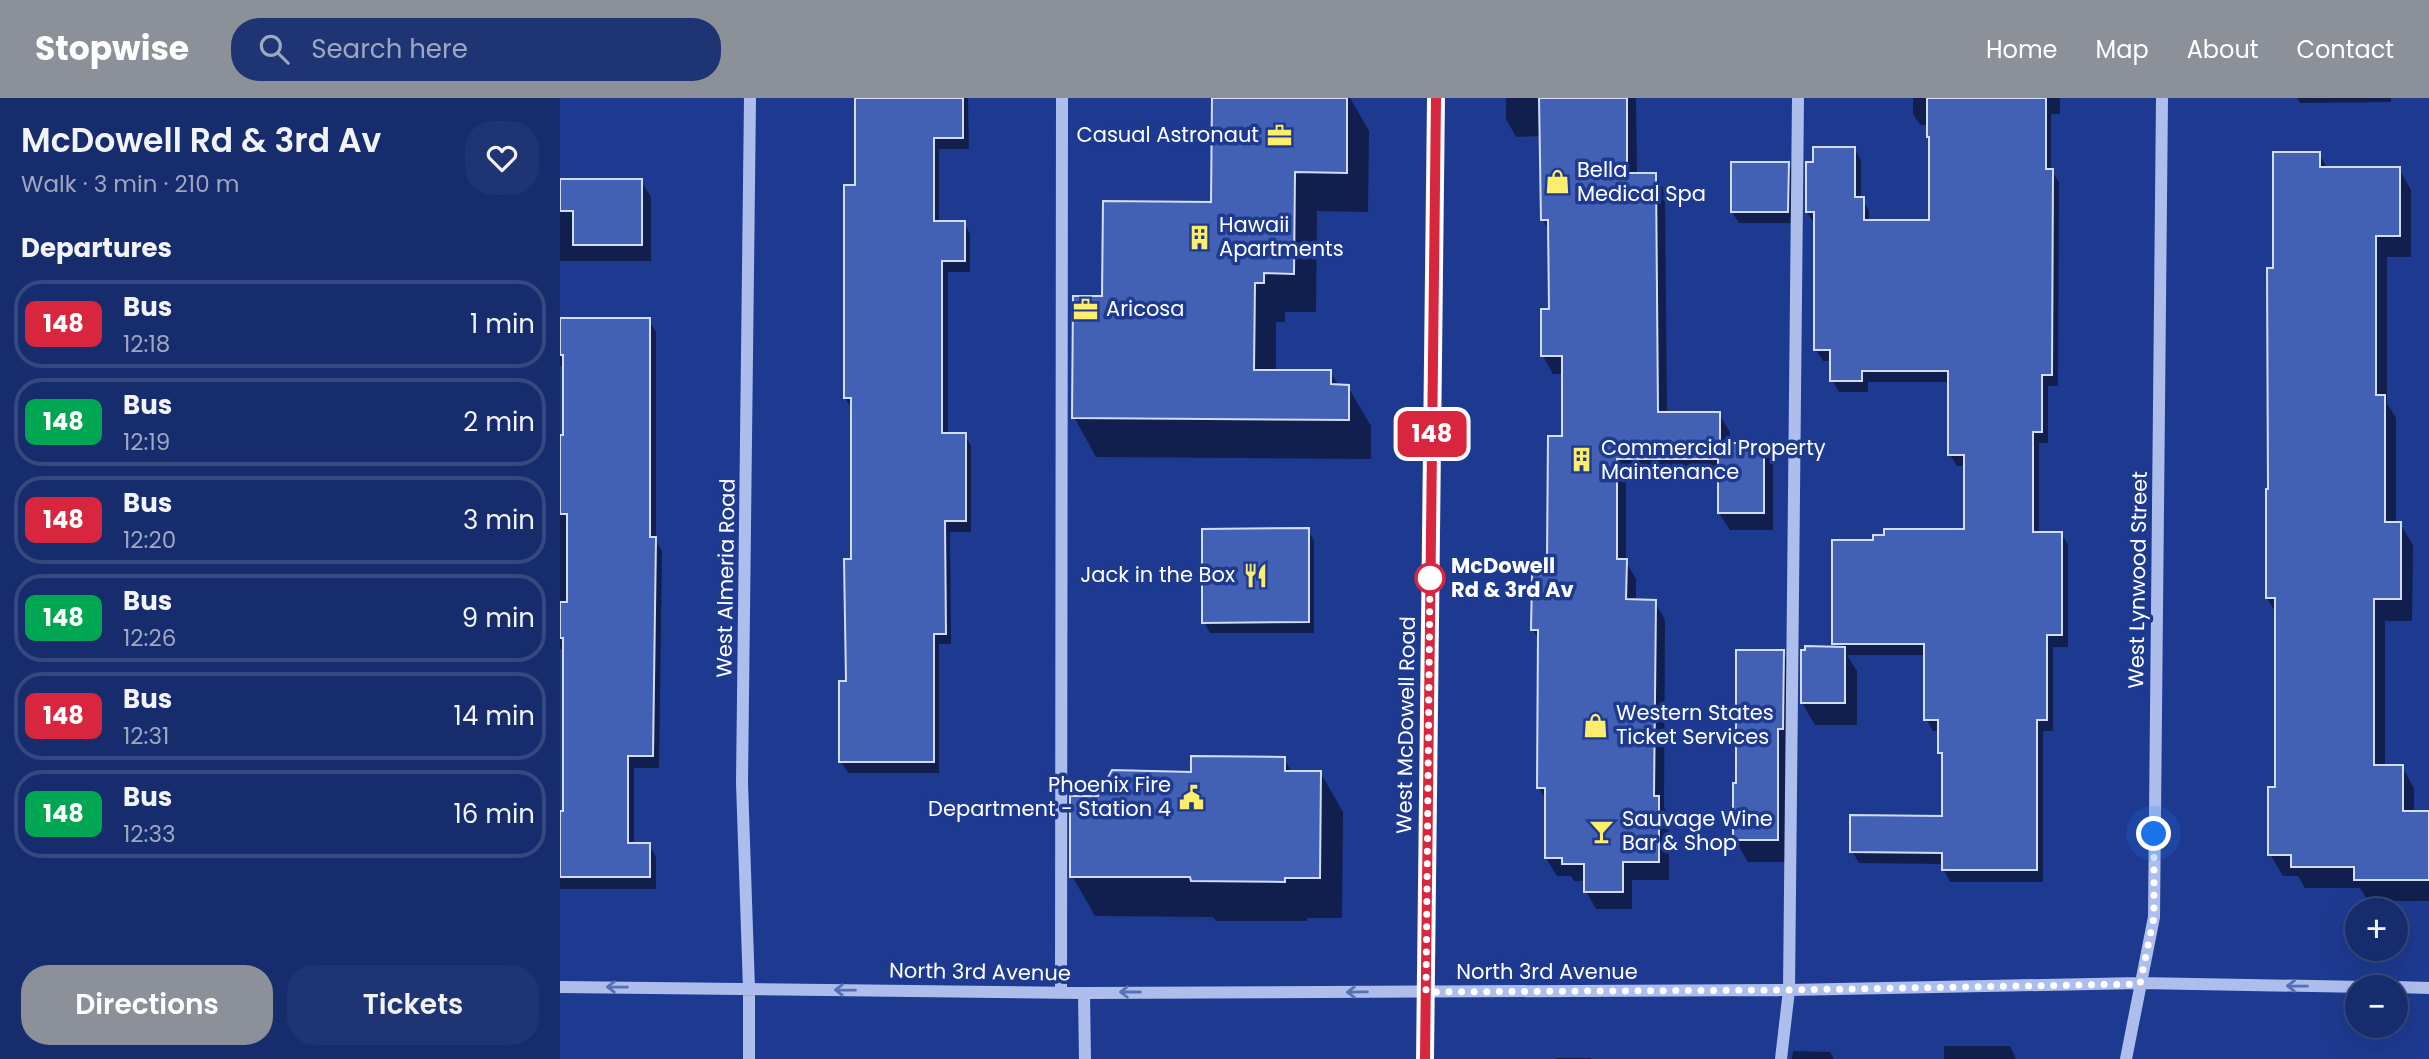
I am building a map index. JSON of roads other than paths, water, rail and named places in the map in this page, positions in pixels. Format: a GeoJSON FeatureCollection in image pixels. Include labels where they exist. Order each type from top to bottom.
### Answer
{"type":"FeatureCollection","features":[{"type":"Feature","properties":{"kind":"main road","name":"West McDowell Road"},"geometry":{"type":"LineString","coordinates":[[1425,1059],[1436,98]]}},
{"type":"Feature","properties":{"kind":"street","name":"West Almeria Road"},"geometry":{"type":"LineString","coordinates":[[749,1059],[743,783],[750,98]]}},
{"type":"Feature","properties":{"kind":"street"},"geometry":{"type":"LineString","coordinates":[[1061,992],[1062,98]]}},
{"type":"Feature","properties":{"kind":"street"},"geometry":{"type":"LineString","coordinates":[[1780,1059],[1789,990],[1798,98]]}},
{"type":"Feature","properties":{"kind":"street","name":"West Lynwood Street"},"geometry":{"type":"LineString","coordinates":[[2126,1059],[2154,917],[2162,98]]}},
{"type":"Feature","properties":{"kind":"street","name":"North 3rd Avenue"},"geometry":{"type":"LineString","coordinates":[[560,986],[1084,993],[1789,990],[2140,984],[2345,987]]}},
{"type":"Feature","properties":{"kind":"street"},"geometry":{"type":"LineString","coordinates":[[2408,988],[2429,988]]}},
{"type":"Feature","properties":{"kind":"street"},"geometry":{"type":"LineString","coordinates":[[1084,993],[1085,1059]]}},
{"type":"Feature","properties":{"kind":"place","name":"Casual Astronaut"},"geometry":{"type":"Point","coordinates":[1279,135]}},
{"type":"Feature","properties":{"kind":"place","name":"Bella Medical Spa"},"geometry":{"type":"Point","coordinates":[1557,182]}},
{"type":"Feature","properties":{"kind":"place","name":"Hawaii Apartments"},"geometry":{"type":"Point","coordinates":[1199,237]}},
{"type":"Feature","properties":{"kind":"place","name":"Aricosa"},"geometry":{"type":"Point","coordinates":[1086,309]}},
{"type":"Feature","properties":{"kind":"place","name":"Commercial Property Maintenance"},"geometry":{"type":"Point","coordinates":[1581,460]}},
{"type":"Feature","properties":{"kind":"place","name":"Jack in the Box"},"geometry":{"type":"Point","coordinates":[1255,575]}},
{"type":"Feature","properties":{"kind":"place","name":"McDowell Rd & 3rd Av"},"geometry":{"type":"Point","coordinates":[1430,578]}},
{"type":"Feature","properties":{"kind":"place","name":"Western States Ticket Services"},"geometry":{"type":"Point","coordinates":[1596,725]}},
{"type":"Feature","properties":{"kind":"place","name":"Phoenix Fire Department - Station 4"},"geometry":{"type":"Point","coordinates":[1191,797]}},
{"type":"Feature","properties":{"kind":"place","name":"Sauvage Wine Bar & Shop"},"geometry":{"type":"Point","coordinates":[1602,831]}}]}
